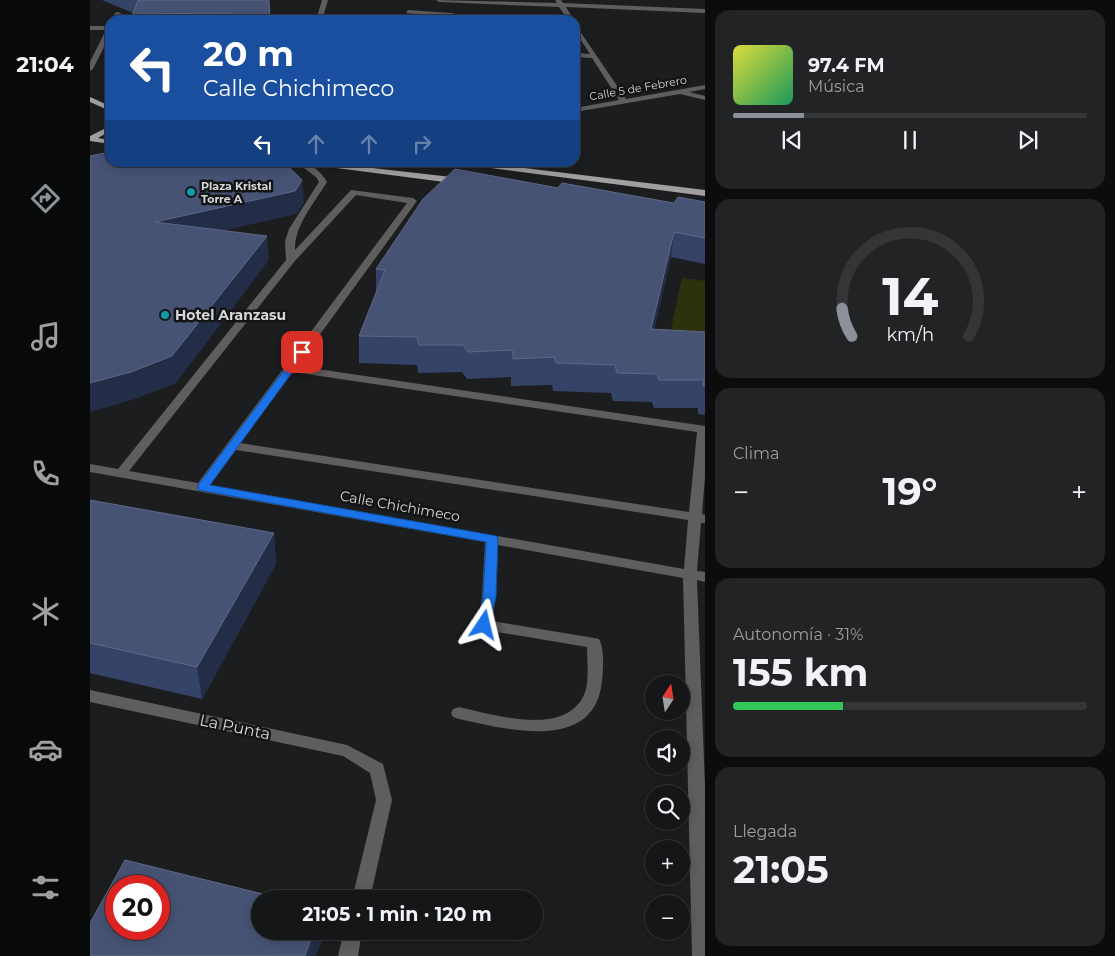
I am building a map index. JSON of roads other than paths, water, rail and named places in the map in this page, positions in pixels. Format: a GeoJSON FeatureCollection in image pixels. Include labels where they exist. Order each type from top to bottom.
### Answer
{"type":"FeatureCollection","features":[{"type":"Feature","properties":{"kind":"main road"},"geometry":{"type":"LineString","coordinates":[[90,99],[105,106]]}},
{"type":"Feature","properties":{"kind":"main road"},"geometry":{"type":"LineString","coordinates":[[90,139],[105,129]]}},
{"type":"Feature","properties":{"kind":"main road"},"geometry":{"type":"LineString","coordinates":[[90,139],[105,141]]}},
{"type":"Feature","properties":{"kind":"main road"},"geometry":{"type":"LineString","coordinates":[[335,167],[467,182]]}},
{"type":"Feature","properties":{"kind":"main road"},"geometry":{"type":"LineString","coordinates":[[491,167],[705,193]]}},
{"type":"Feature","properties":{"kind":"street"},"geometry":{"type":"LineString","coordinates":[[321,15],[326,0]]}},
{"type":"Feature","properties":{"kind":"street"},"geometry":{"type":"LineString","coordinates":[[439,0],[560,3],[705,12]]}},
{"type":"Feature","properties":{"kind":"street"},"geometry":{"type":"LineString","coordinates":[[560,3],[568,15]]}},
{"type":"Feature","properties":{"kind":"street"},"geometry":{"type":"LineString","coordinates":[[408,12],[452,15]]}},
{"type":"Feature","properties":{"kind":"street"},"geometry":{"type":"LineString","coordinates":[[90,28],[105,28]]}},
{"type":"Feature","properties":{"kind":"street"},"geometry":{"type":"LineString","coordinates":[[580,34],[624,102]]}},
{"type":"Feature","properties":{"kind":"street"},"geometry":{"type":"LineString","coordinates":[[90,69],[105,38]]}},
{"type":"Feature","properties":{"kind":"street"},"geometry":{"type":"LineString","coordinates":[[580,56],[594,56]]}},
{"type":"Feature","properties":{"kind":"street","name":"Calle 5 de Febrero"},"geometry":{"type":"LineString","coordinates":[[580,109],[705,87]]}},
{"type":"Feature","properties":{"kind":"street"},"geometry":{"type":"LineString","coordinates":[[678,92],[705,98]]}},
{"type":"Feature","properties":{"kind":"street"},"geometry":{"type":"LineString","coordinates":[[291,260],[290,241],[294,229],[323,182],[318,175],[306,167]]}},
{"type":"Feature","properties":{"kind":"street"},"geometry":{"type":"LineString","coordinates":[[121,473],[291,260],[354,192],[413,201],[202,487]]}},
{"type":"Feature","properties":{"kind":"street"},"geometry":{"type":"LineString","coordinates":[[291,368],[704,430],[697,576],[702,956]]}},
{"type":"Feature","properties":{"kind":"street"},"geometry":{"type":"LineString","coordinates":[[234,446],[700,518]]}},
{"type":"Feature","properties":{"kind":"street","name":"Calle Chichimeco"},"geometry":{"type":"LineString","coordinates":[[90,468],[697,576]]}},
{"type":"Feature","properties":{"kind":"street"},"geometry":{"type":"LineString","coordinates":[[459,713],[534,728],[571,719],[589,701],[593,677],[594,643],[484,625],[489,597],[492,539]]}},
{"type":"Feature","properties":{"kind":"street","name":"La Punta"},"geometry":{"type":"LineString","coordinates":[[90,696],[347,751],[377,769],[384,800],[363,890]]}},
{"type":"Feature","properties":{"kind":"street"},"geometry":{"type":"LineString","coordinates":[[348,956],[351,940]]}},
{"type":"Feature","properties":{"kind":"place","name":"Plaza Kristal Torre A"},"geometry":{"type":"Point","coordinates":[191,192]}},
{"type":"Feature","properties":{"kind":"place","name":"Hotel Aranzasu"},"geometry":{"type":"Point","coordinates":[165,315]}}]}
